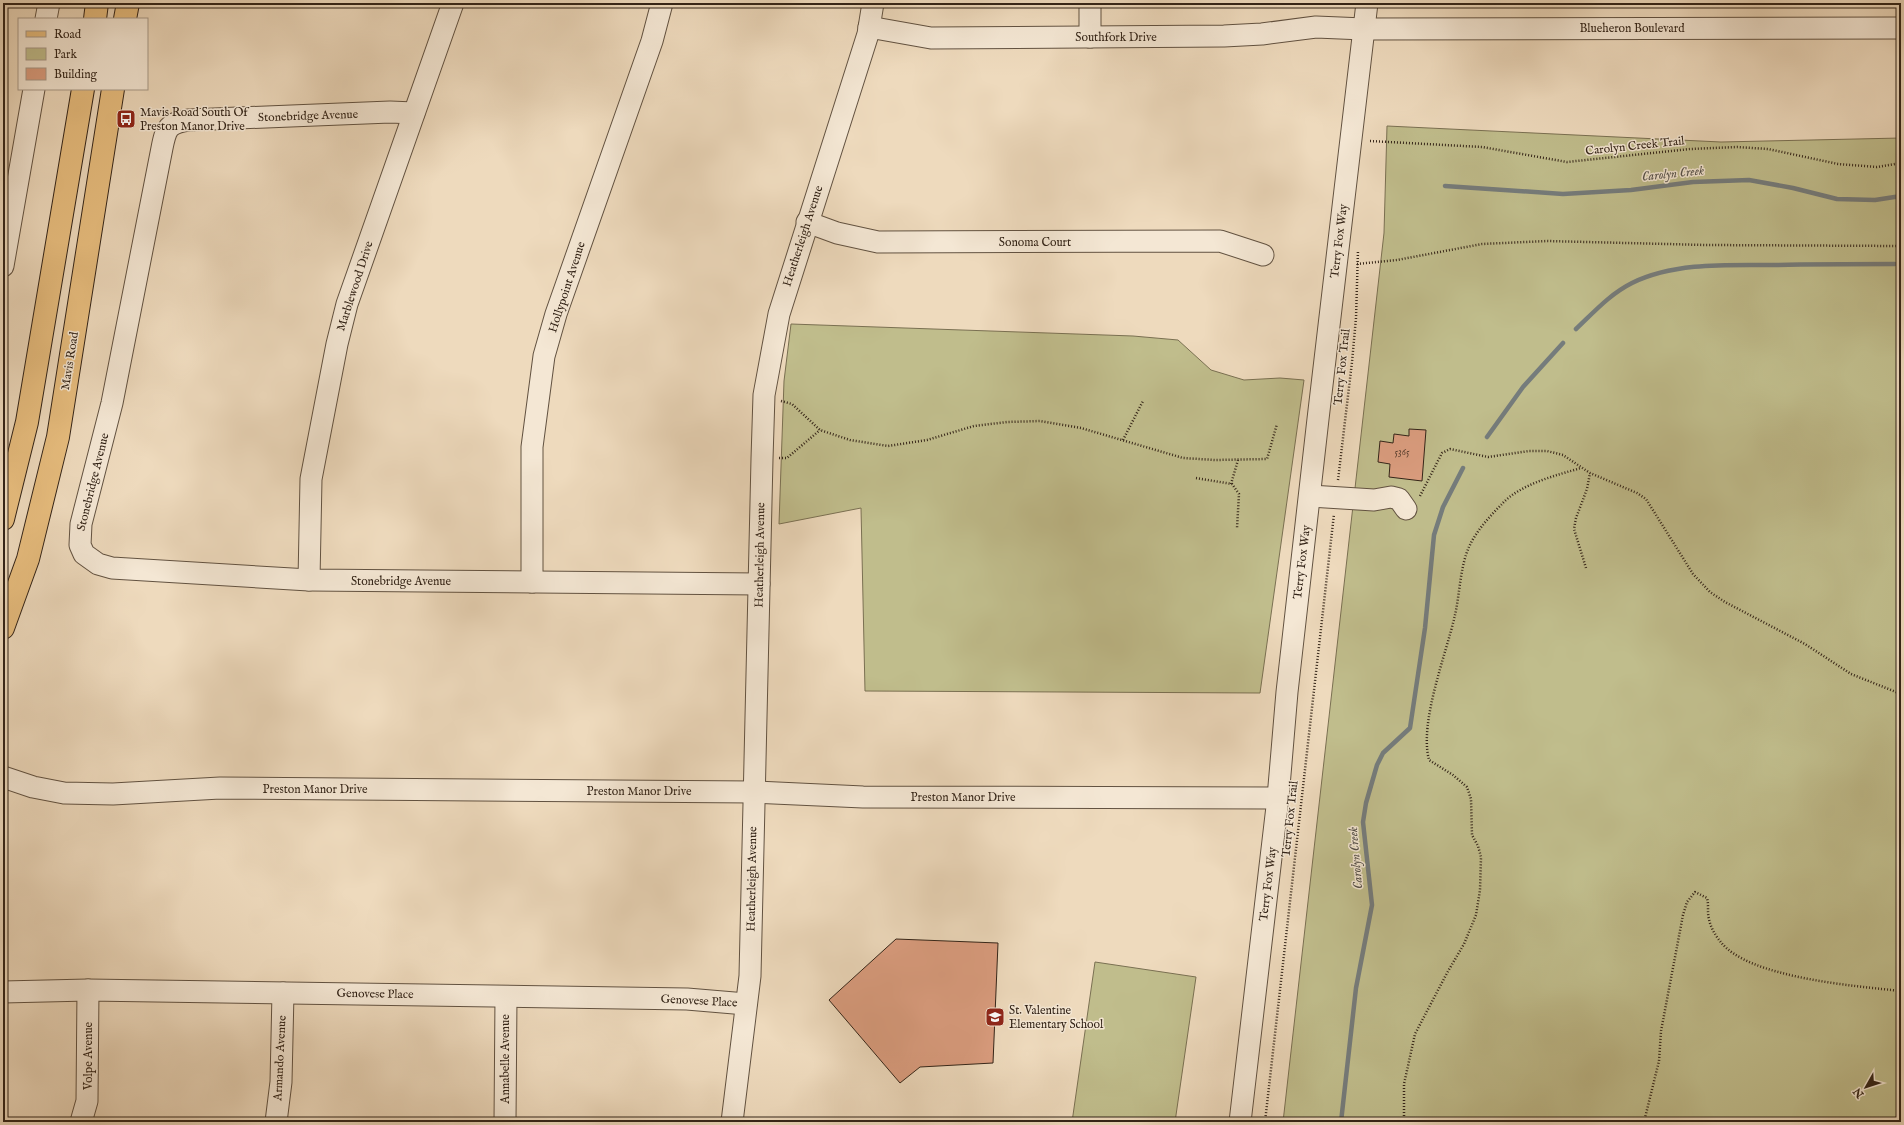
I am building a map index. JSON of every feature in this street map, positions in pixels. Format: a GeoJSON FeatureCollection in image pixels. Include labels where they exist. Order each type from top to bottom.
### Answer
{"type":"FeatureCollection","features":[{"type":"Feature","properties":{"kind":"main road"},"geometry":{"type":"LineString","coordinates":[[95,18],[98,3]]}},
{"type":"Feature","properties":{"kind":"main road"},"geometry":{"type":"LineString","coordinates":[[126,18],[128,3]]}},
{"type":"Feature","properties":{"kind":"main road"},"geometry":{"type":"LineString","coordinates":[[3,519],[27,422],[83,90]]}},
{"type":"Feature","properties":{"kind":"main road","name":"Mavis Road"},"geometry":{"type":"LineString","coordinates":[[3,628],[28,559],[58,437],[113,90]]}},
{"type":"Feature","properties":{"kind":"street"},"geometry":{"type":"LineString","coordinates":[[46,18],[49,3]]}},
{"type":"Feature","properties":{"kind":"street","name":"Marblewood Drive"},"geometry":{"type":"LineString","coordinates":[[309,580],[311,479],[337,344],[347,304],[453,3]]}},
{"type":"Feature","properties":{"kind":"street","name":"Hollypoint Avenue"},"geometry":{"type":"LineString","coordinates":[[532,582],[532,447],[544,356],[556,314],[652,41],[662,3]]}},
{"type":"Feature","properties":{"kind":"street","name":"Heatherleigh Avenue"},"geometry":{"type":"LineString","coordinates":[[732,1122],[750,976],[764,395],[778,314],[846,105],[869,27],[873,3]]}},
{"type":"Feature","properties":{"kind":"street"},"geometry":{"type":"LineString","coordinates":[[1090,3],[1090,37]]}},
{"type":"Feature","properties":{"kind":"street","name":"Terry Fox Way"},"geometry":{"type":"LineString","coordinates":[[1240,1122],[1278,798],[1287,692],[1367,3]]}},
{"type":"Feature","properties":{"kind":"street","name":"Southfork Drive"},"geometry":{"type":"LineString","coordinates":[[869,27],[931,38],[1224,36],[1262,34],[1316,27],[1364,29]]}},
{"type":"Feature","properties":{"kind":"street","name":"Blueheron Boulevard"},"geometry":{"type":"LineString","coordinates":[[1364,29],[1901,28]]}},
{"type":"Feature","properties":{"kind":"street"},"geometry":{"type":"LineString","coordinates":[[3,266],[34,90]]}},
{"type":"Feature","properties":{"kind":"street","name":"Stonebridge Avenue"},"geometry":{"type":"LineString","coordinates":[[414,113],[390,112],[189,120],[175,122],[169,127],[165,135],[112,403],[81,524],[80,545],[84,554],[98,564],[112,568],[309,580],[759,584]]}},
{"type":"Feature","properties":{"kind":"street","name":"Sonoma Court"},"geometry":{"type":"LineString","coordinates":[[807,222],[837,233],[878,242],[1220,241],[1264,255]]}},
{"type":"Feature","properties":{"kind":"street"},"geometry":{"type":"LineString","coordinates":[[1310,496],[1374,500],[1391,498],[1399,499],[1406,509]]}},
{"type":"Feature","properties":{"kind":"street","name":"Preston Manor Drive"},"geometry":{"type":"LineString","coordinates":[[3,777],[33,787],[64,793],[150,792],[220,788],[754,792],[863,797],[1278,798]]}},
{"type":"Feature","properties":{"kind":"street","name":"Genovese Place"},"geometry":{"type":"LineString","coordinates":[[3,992],[88,990],[687,999],[746,1004]]}},
{"type":"Feature","properties":{"kind":"street","name":"Volpe Avenue"},"geometry":{"type":"LineString","coordinates":[[81,1122],[87,1101],[88,990]]}},
{"type":"Feature","properties":{"kind":"street","name":"Armando Avenue"},"geometry":{"type":"LineString","coordinates":[[276,1122],[281,1082],[283,993]]}},
{"type":"Feature","properties":{"kind":"street","name":"Annabelle Avenue"},"geometry":{"type":"LineString","coordinates":[[505,1122],[506,997]]}},
{"type":"Feature","properties":{"kind":"path","name":"Carolyn Creek Trail"},"geometry":{"type":"LineString","coordinates":[[1370,141],[1482,147],[1567,162],[1690,149],[1737,147],[1768,149],[1838,164],[1877,167],[1901,163]]}},
{"type":"Feature","properties":{"kind":"path"},"geometry":{"type":"LineString","coordinates":[[1337,263],[1357,264],[1397,260],[1482,244],[1547,241],[1706,245],[1901,246]]}},
{"type":"Feature","properties":{"kind":"path","name":"Terry Fox Trail"},"geometry":{"type":"LineString","coordinates":[[1338,484],[1356,318],[1358,250]]}},
{"type":"Feature","properties":{"kind":"path"},"geometry":{"type":"LineString","coordinates":[[764,395],[792,404],[820,430],[850,440],[888,446],[927,440],[974,426],[1008,422],[1040,421],[1081,428],[1183,458],[1238,460],[1267,459],[1277,424]]}},
{"type":"Feature","properties":{"kind":"path"},"geometry":{"type":"LineString","coordinates":[[1123,440],[1143,401]]}},
{"type":"Feature","properties":{"kind":"path"},"geometry":{"type":"LineString","coordinates":[[762,459],[787,458],[820,430]]}},
{"type":"Feature","properties":{"kind":"path"},"geometry":{"type":"LineString","coordinates":[[1406,509],[1419,498],[1442,453],[1450,449],[1488,457],[1547,450],[1563,455],[1590,473],[1637,493],[1646,499],[1693,574],[1710,592],[1725,602],[1805,644],[1850,674],[1901,694]]}},
{"type":"Feature","properties":{"kind":"path"},"geometry":{"type":"LineString","coordinates":[[1231,484],[1238,460]]}},
{"type":"Feature","properties":{"kind":"path"},"geometry":{"type":"LineString","coordinates":[[1404,1122],[1404,1084],[1416,1034],[1447,972],[1464,944],[1476,915],[1480,890],[1481,857],[1478,846],[1472,835],[1472,809],[1467,787],[1429,760],[1427,752],[1427,726],[1454,622],[1469,547],[1476,534],[1503,502],[1533,484],[1581,468]]}},
{"type":"Feature","properties":{"kind":"path"},"geometry":{"type":"LineString","coordinates":[[1586,568],[1574,529],[1576,518],[1587,489],[1590,473]]}},
{"type":"Feature","properties":{"kind":"path"},"geometry":{"type":"LineString","coordinates":[[1196,478],[1231,484],[1239,494],[1237,528]]}},
{"type":"Feature","properties":{"kind":"path","name":"Terry Fox Trail"},"geometry":{"type":"LineString","coordinates":[[1265,1122],[1334,517]]}},
{"type":"Feature","properties":{"kind":"path"},"geometry":{"type":"LineString","coordinates":[[1644,1122],[1659,1061],[1661,1031],[1683,915],[1687,902],[1696,892],[1707,898],[1709,904],[1709,919],[1720,941],[1745,960],[1777,972],[1850,986],[1901,991]]}},
{"type":"Feature","properties":{"kind":"path"},"geometry":{"type":"LineString","coordinates":[[1888,1122],[1901,1115]]}},
{"type":"Feature","properties":{"kind":"path"},"geometry":{"type":"LineString","coordinates":[[1700,1122],[1704,1119],[1728,1122]]}},
{"type":"Feature","properties":{"kind":"green space"},"geometry":{"type":"Polygon","coordinates":[[[1387,126],[1721,142],[1901,138],[1901,1122],[1283,1122],[1384,233],[1387,126]]]}},
{"type":"Feature","properties":{"kind":"green space"},"geometry":{"type":"Polygon","coordinates":[[[791,324],[1133,336],[1178,340],[1211,370],[1244,380],[1280,378],[1304,380],[1260,693],[865,691],[861,508],[779,524],[784,381],[791,324]]]}},
{"type":"Feature","properties":{"kind":"green space"},"geometry":{"type":"Polygon","coordinates":[[[1095,962],[1196,977],[1175,1122],[1072,1122],[1095,962]]]}},
{"type":"Feature","properties":{"kind":"building"},"geometry":{"type":"Polygon","coordinates":[[[1409,429],[1426,430],[1422,481],[1389,477],[1390,464],[1378,462],[1380,441],[1393,443],[1394,434],[1409,436],[1409,429]]]}},
{"type":"Feature","properties":{"kind":"building"},"geometry":{"type":"Polygon","coordinates":[[[896,939],[998,943],[993,1063],[920,1067],[900,1083],[829,1000],[896,939]]]}},
{"type":"Feature","properties":{"kind":"waterway","name":"Carolyn Creek"},"geometry":{"type":"LineString","coordinates":[[1445,186],[1563,194],[1631,190],[1693,182],[1749,180],[1793,188],[1837,199],[1875,200],[1901,196]]}},
{"type":"Feature","properties":{"kind":"waterway","name":"Carolyn Creek"},"geometry":{"type":"LineString","coordinates":[[1576,329],[1616,292],[1632,283],[1666,271],[1721,265],[1895,264]]}},
{"type":"Feature","properties":{"kind":"waterway","name":"Carolyn Creek"},"geometry":{"type":"LineString","coordinates":[[1487,437],[1523,387],[1563,343]]}},
{"type":"Feature","properties":{"kind":"waterway","name":"Carolyn Creek"},"geometry":{"type":"LineString","coordinates":[[1341,1122],[1356,988],[1372,905],[1363,822],[1366,803],[1377,765],[1383,753],[1410,728],[1425,628],[1434,535],[1443,507],[1463,468]]}},
{"type":"Feature","properties":{"kind":"place","name":"Mavis Road South Of Preston Manor Drive"},"geometry":{"type":"Point","coordinates":[126,119]}},
{"type":"Feature","properties":{"kind":"place","name":"St. Valentine Elementary School"},"geometry":{"type":"Point","coordinates":[995,1017]}}]}
